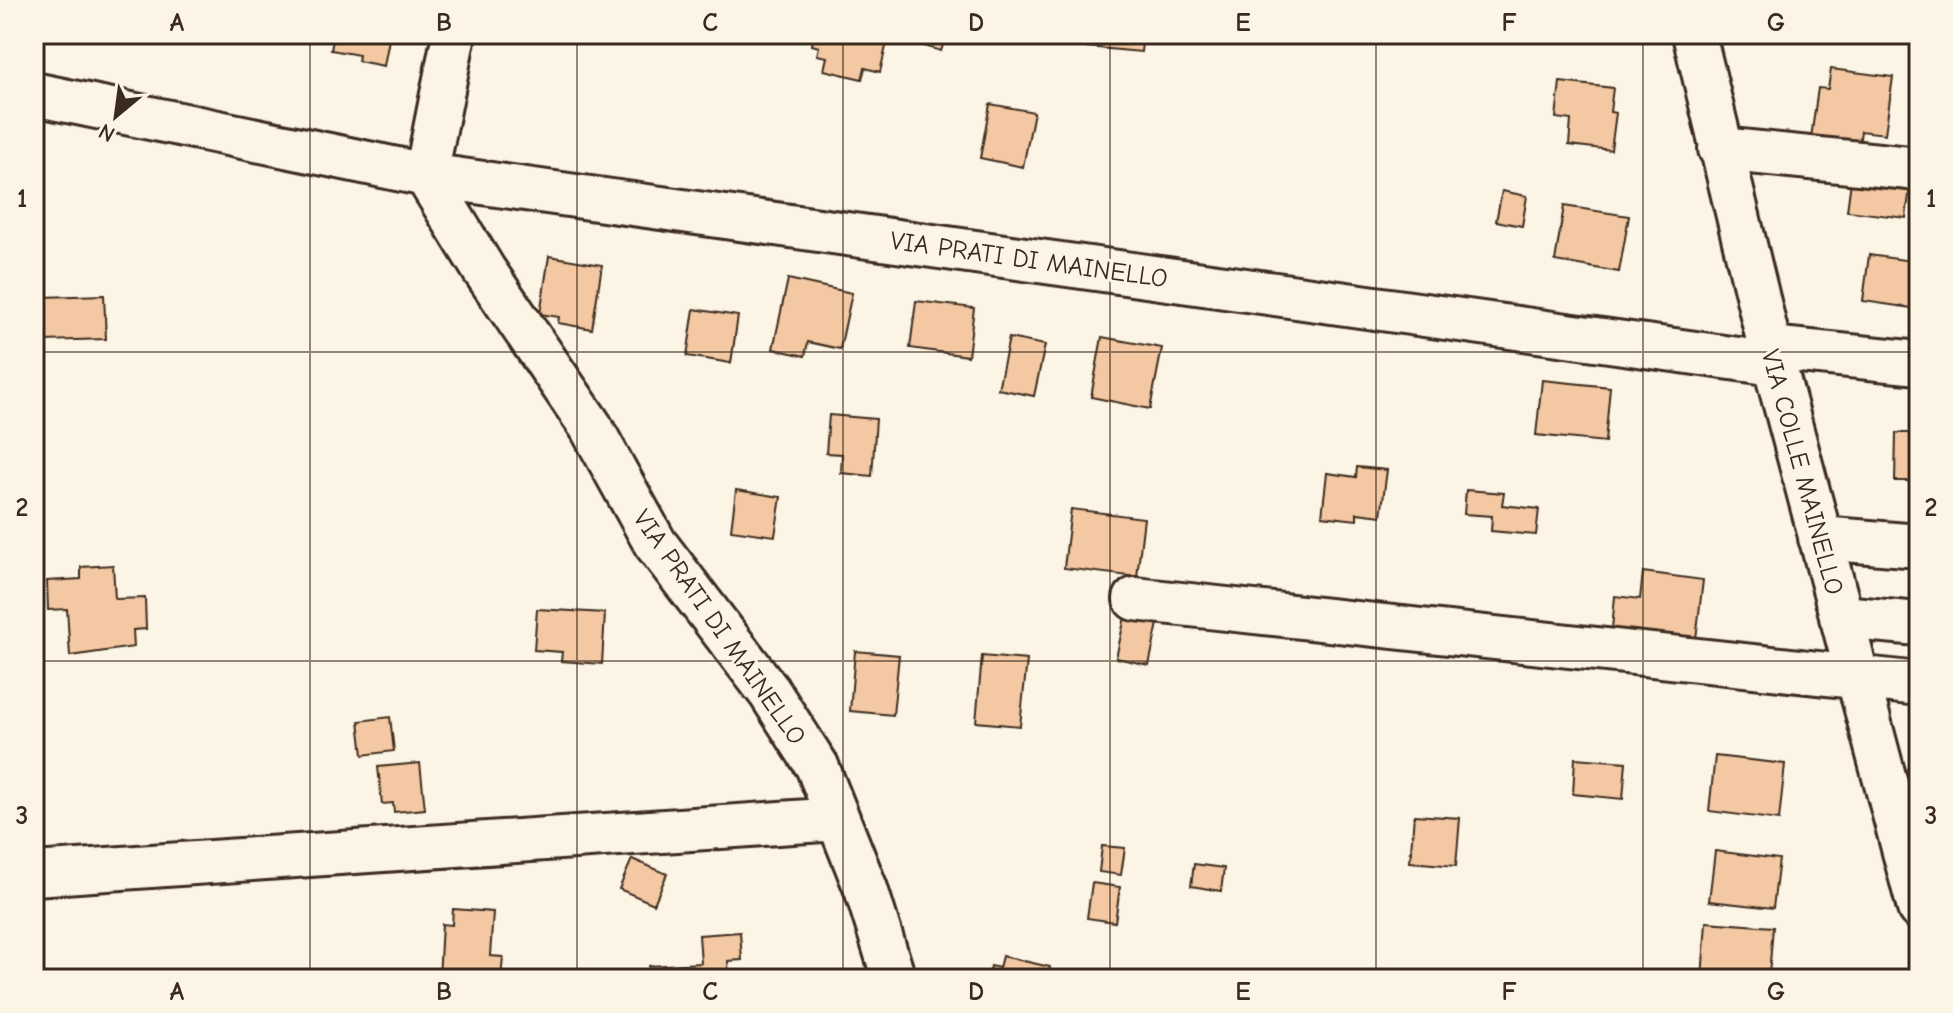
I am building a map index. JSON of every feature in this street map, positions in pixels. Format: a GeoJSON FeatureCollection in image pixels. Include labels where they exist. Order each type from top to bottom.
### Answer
{"type":"FeatureCollection","features":[{"type":"Feature","properties":{"kind":"street"},"geometry":{"type":"LineString","coordinates":[[426,175],[454,34]]}},
{"type":"Feature","properties":{"kind":"street","name":"VIA COLLE MAINELLO"},"geometry":{"type":"LineString","coordinates":[[1694,34],[1772,356],[1919,908]]}},
{"type":"Feature","properties":{"kind":"street","name":"VIA PRATI DI MAINELLO"},"geometry":{"type":"LineString","coordinates":[[34,94],[426,175],[1772,356],[1919,363]]}},
{"type":"Feature","properties":{"kind":"street"},"geometry":{"type":"LineString","coordinates":[[1720,149],[1919,169]]}},
{"type":"Feature","properties":{"kind":"street","name":"VIA PRATI DI MAINELLO"},"geometry":{"type":"LineString","coordinates":[[426,175],[484,270],[591,427],[655,543],[770,693],[810,754],[866,889],[894,979]]}},
{"type":"Feature","properties":{"kind":"street"},"geometry":{"type":"LineString","coordinates":[[1820,538],[1919,546]]}},
{"type":"Feature","properties":{"kind":"street"},"geometry":{"type":"LineString","coordinates":[[1135,599],[1919,684]]}},
{"type":"Feature","properties":{"kind":"street"},"geometry":{"type":"LineString","coordinates":[[1841,617],[1919,624]]}},
{"type":"Feature","properties":{"kind":"street"},"geometry":{"type":"LineString","coordinates":[[34,874],[838,819]]}},
{"type":"Feature","properties":{"kind":"building"},"geometry":{"type":"Polygon","coordinates":[[[334,34],[390,34],[384,66],[358,61],[359,55],[331,50],[334,34]]]}},
{"type":"Feature","properties":{"kind":"building"},"geometry":{"type":"Polygon","coordinates":[[[814,34],[889,34],[880,72],[865,68],[862,79],[824,70],[827,57],[817,55],[819,47],[812,45],[814,34]]]}},
{"type":"Feature","properties":{"kind":"building"},"geometry":{"type":"Polygon","coordinates":[[[904,34],[947,34],[941,51],[902,39],[904,34]]]}},
{"type":"Feature","properties":{"kind":"building"},"geometry":{"type":"Polygon","coordinates":[[[1088,34],[1143,34],[1141,52],[1087,47],[1088,34]]]}},
{"type":"Feature","properties":{"kind":"building"},"geometry":{"type":"Polygon","coordinates":[[[1831,69],[1893,77],[1885,134],[1861,131],[1859,145],[1811,138],[1818,88],[1828,89],[1831,69]]]}},
{"type":"Feature","properties":{"kind":"building"},"geometry":{"type":"Polygon","coordinates":[[[1560,82],[1613,88],[1610,112],[1616,113],[1611,150],[1569,145],[1571,120],[1556,118],[1560,82]]]}},
{"type":"Feature","properties":{"kind":"building"},"geometry":{"type":"Polygon","coordinates":[[[990,104],[1034,112],[1023,167],[980,158],[990,104]]]}},
{"type":"Feature","properties":{"kind":"building"},"geometry":{"type":"Polygon","coordinates":[[[1852,173],[1911,180],[1906,218],[1847,211],[1852,173]]]}},
{"type":"Feature","properties":{"kind":"building"},"geometry":{"type":"Polygon","coordinates":[[[1502,191],[1527,196],[1522,226],[1496,221],[1502,191]]]}},
{"type":"Feature","properties":{"kind":"building"},"geometry":{"type":"Polygon","coordinates":[[[1564,206],[1629,216],[1619,272],[1555,261],[1564,206]]]}},
{"type":"Feature","properties":{"kind":"building"},"geometry":{"type":"Polygon","coordinates":[[[1869,255],[1919,262],[1919,309],[1863,301],[1869,255]]]}},
{"type":"Feature","properties":{"kind":"building"},"geometry":{"type":"Polygon","coordinates":[[[549,256],[602,265],[592,329],[558,323],[559,317],[540,314],[549,256]]]}},
{"type":"Feature","properties":{"kind":"building"},"geometry":{"type":"Polygon","coordinates":[[[788,279],[852,293],[840,349],[808,342],[805,356],[773,349],[788,279]]]}},
{"type":"Feature","properties":{"kind":"building"},"geometry":{"type":"Polygon","coordinates":[[[104,295],[106,339],[44,341],[43,297],[104,295]]]}},
{"type":"Feature","properties":{"kind":"building"},"geometry":{"type":"Polygon","coordinates":[[[916,301],[974,308],[968,356],[910,348],[916,301]]]}},
{"type":"Feature","properties":{"kind":"building"},"geometry":{"type":"Polygon","coordinates":[[[694,309],[738,316],[731,363],[687,356],[694,309]]]}},
{"type":"Feature","properties":{"kind":"building"},"geometry":{"type":"Polygon","coordinates":[[[1102,337],[1162,348],[1150,409],[1091,397],[1102,337]]]}},
{"type":"Feature","properties":{"kind":"building"},"geometry":{"type":"Polygon","coordinates":[[[1009,338],[1045,345],[1034,396],[998,389],[1009,338]]]}},
{"type":"Feature","properties":{"kind":"building"},"geometry":{"type":"Polygon","coordinates":[[[1542,380],[1610,387],[1605,442],[1536,435],[1542,380]]]}},
{"type":"Feature","properties":{"kind":"building"},"geometry":{"type":"Polygon","coordinates":[[[829,415],[876,419],[872,476],[841,473],[842,454],[826,453],[829,415]]]}},
{"type":"Feature","properties":{"kind":"building"},"geometry":{"type":"Polygon","coordinates":[[[1896,433],[1919,433],[1919,481],[1895,481],[1896,433]]]}},
{"type":"Feature","properties":{"kind":"building"},"geometry":{"type":"Polygon","coordinates":[[[1357,467],[1387,470],[1381,516],[1357,513],[1357,520],[1322,516],[1327,473],[1356,477],[1357,467]]]}},
{"type":"Feature","properties":{"kind":"building"},"geometry":{"type":"Polygon","coordinates":[[[736,490],[781,497],[775,536],[731,530],[736,490]]]}},
{"type":"Feature","properties":{"kind":"building"},"geometry":{"type":"Polygon","coordinates":[[[1466,490],[1504,493],[1502,505],[1539,509],[1536,535],[1491,531],[1492,516],[1464,514],[1466,490]]]}},
{"type":"Feature","properties":{"kind":"building"},"geometry":{"type":"Polygon","coordinates":[[[1071,509],[1144,518],[1137,577],[1064,568],[1071,509]]]}},
{"type":"Feature","properties":{"kind":"building"},"geometry":{"type":"Polygon","coordinates":[[[113,565],[115,599],[145,598],[146,629],[133,630],[134,647],[70,656],[67,609],[48,610],[47,581],[81,579],[81,567],[113,565]]]}},
{"type":"Feature","properties":{"kind":"building"},"geometry":{"type":"Polygon","coordinates":[[[1643,572],[1703,580],[1696,639],[1612,629],[1615,596],[1640,599],[1643,572]]]}},
{"type":"Feature","properties":{"kind":"building"},"geometry":{"type":"Polygon","coordinates":[[[537,609],[605,613],[602,664],[561,661],[562,652],[534,650],[537,609]]]}},
{"type":"Feature","properties":{"kind":"building"},"geometry":{"type":"Polygon","coordinates":[[[1126,612],[1159,619],[1149,665],[1116,658],[1126,612]]]}},
{"type":"Feature","properties":{"kind":"building"},"geometry":{"type":"Polygon","coordinates":[[[855,651],[899,655],[893,715],[850,711],[855,651]]]}},
{"type":"Feature","properties":{"kind":"building"},"geometry":{"type":"Polygon","coordinates":[[[982,656],[1027,660],[1020,726],[976,722],[982,656]]]}},
{"type":"Feature","properties":{"kind":"building"},"geometry":{"type":"Polygon","coordinates":[[[390,717],[394,751],[363,755],[359,721],[390,717]]]}},
{"type":"Feature","properties":{"kind":"building"},"geometry":{"type":"Polygon","coordinates":[[[1715,756],[1785,764],[1779,820],[1709,811],[1715,756]]]}},
{"type":"Feature","properties":{"kind":"building"},"geometry":{"type":"Polygon","coordinates":[[[1575,758],[1626,762],[1623,799],[1573,794],[1575,758]]]}},
{"type":"Feature","properties":{"kind":"building"},"geometry":{"type":"Polygon","coordinates":[[[420,763],[425,809],[394,812],[393,803],[382,804],[378,767],[420,763]]]}},
{"type":"Feature","properties":{"kind":"building"},"geometry":{"type":"Polygon","coordinates":[[[1414,815],[1460,818],[1456,866],[1410,862],[1414,815]]]}},
{"type":"Feature","properties":{"kind":"building"},"geometry":{"type":"Polygon","coordinates":[[[1102,846],[1125,848],[1121,875],[1099,872],[1102,846]]]}},
{"type":"Feature","properties":{"kind":"building"},"geometry":{"type":"Polygon","coordinates":[[[1715,851],[1779,859],[1773,908],[1709,901],[1715,851]]]}},
{"type":"Feature","properties":{"kind":"building"},"geometry":{"type":"Polygon","coordinates":[[[632,859],[667,874],[654,904],[619,889],[632,859]]]}},
{"type":"Feature","properties":{"kind":"building"},"geometry":{"type":"Polygon","coordinates":[[[1194,864],[1224,868],[1221,891],[1191,886],[1194,864]]]}},
{"type":"Feature","properties":{"kind":"building"},"geometry":{"type":"Polygon","coordinates":[[[1092,883],[1120,887],[1115,922],[1087,918],[1092,883]]]}},
{"type":"Feature","properties":{"kind":"building"},"geometry":{"type":"Polygon","coordinates":[[[453,909],[493,912],[490,956],[503,957],[501,979],[439,979],[442,924],[452,925],[453,909]]]}},
{"type":"Feature","properties":{"kind":"building"},"geometry":{"type":"Polygon","coordinates":[[[1706,922],[1773,927],[1769,975],[1702,979],[1706,922]]]}},
{"type":"Feature","properties":{"kind":"building"},"geometry":{"type":"Polygon","coordinates":[[[740,932],[742,960],[728,961],[729,979],[650,979],[649,966],[701,963],[699,935],[740,932]]]}},
{"type":"Feature","properties":{"kind":"building"},"geometry":{"type":"Polygon","coordinates":[[[1002,956],[1050,967],[1047,979],[988,979],[991,966],[999,968],[1002,956]]]}}]}
